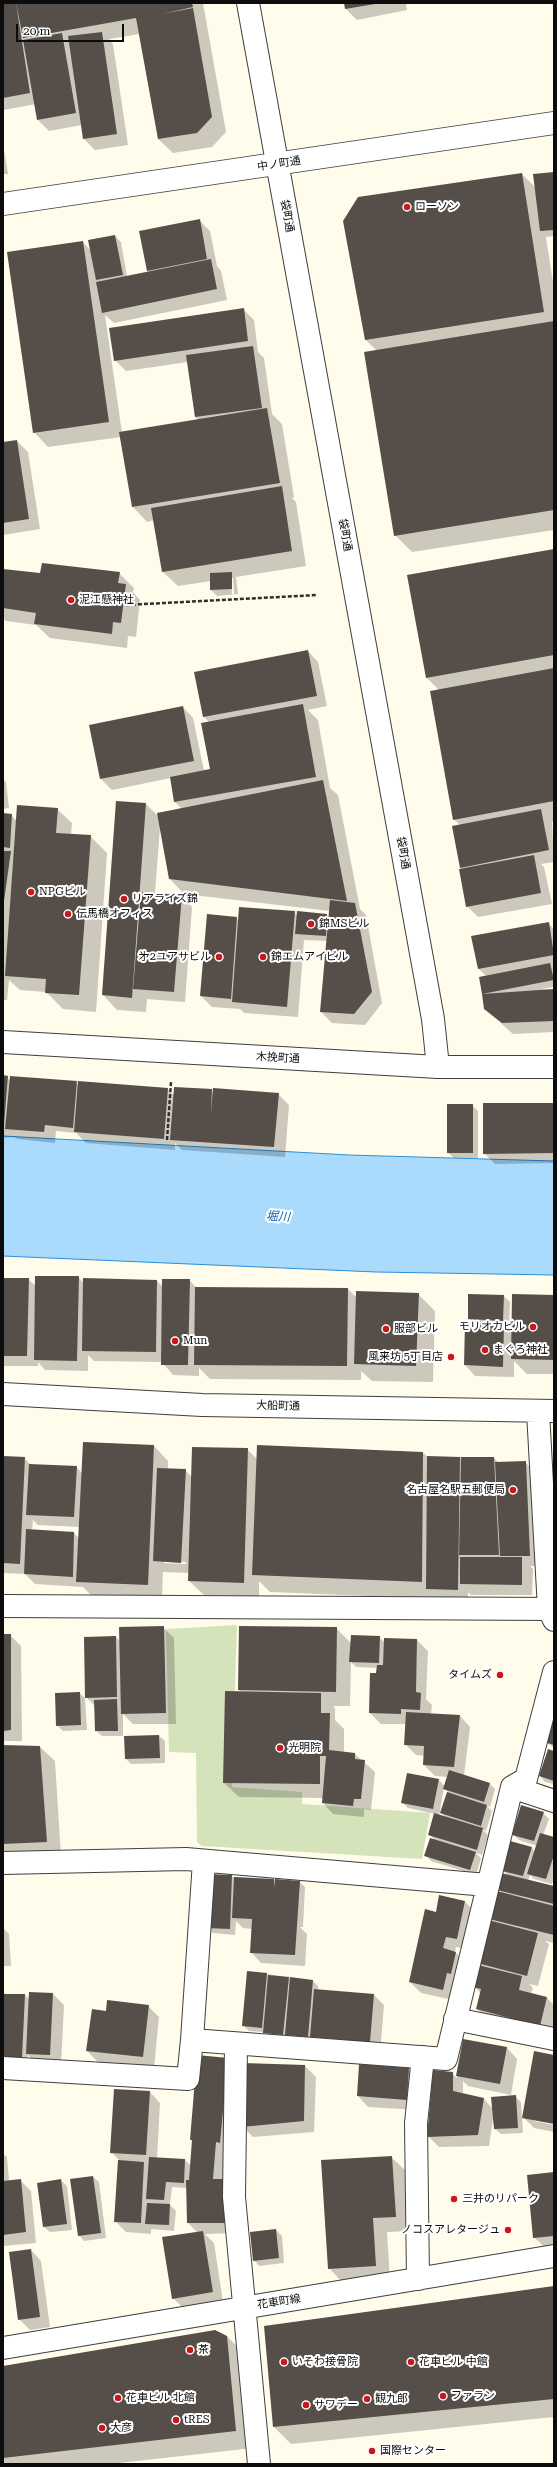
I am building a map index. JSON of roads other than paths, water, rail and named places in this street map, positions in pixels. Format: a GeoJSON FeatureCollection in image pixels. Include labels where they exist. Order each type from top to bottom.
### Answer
{"type":"FeatureCollection","features":[{"type":"Feature","properties":{"kind":"street","name":"袋町通"},"geometry":{"type":"LineString","coordinates":[[248,3],[433,1019],[438,1067]]}},
{"type":"Feature","properties":{"kind":"street","name":"中ノ町通"},"geometry":{"type":"LineString","coordinates":[[3,204],[277,165],[554,123]]}},
{"type":"Feature","properties":{"kind":"street","name":"木挽町通"},"geometry":{"type":"LineString","coordinates":[[3,1042],[438,1067],[554,1067]]}},
{"type":"Feature","properties":{"kind":"street","name":"大船町通"},"geometry":{"type":"LineString","coordinates":[[3,1394],[202,1405],[546,1412]]}},
{"type":"Feature","properties":{"kind":"street"},"geometry":{"type":"LineString","coordinates":[[3,1606],[552,1613],[546,1412]]}},
{"type":"Feature","properties":{"kind":"street"},"geometry":{"type":"LineString","coordinates":[[192,2040],[236,2045],[446,2059],[512,1787],[526,1780],[554,1672]]}},
{"type":"Feature","properties":{"kind":"street"},"geometry":{"type":"LineString","coordinates":[[512,1787],[554,1801]]}},
{"type":"Feature","properties":{"kind":"street"},"geometry":{"type":"LineString","coordinates":[[3,1863],[204,1861],[487,1885]]}},
{"type":"Feature","properties":{"kind":"street"},"geometry":{"type":"LineString","coordinates":[[3,2068],[188,2079],[204,1861]]}},
{"type":"Feature","properties":{"kind":"street"},"geometry":{"type":"LineString","coordinates":[[455,2019],[554,2039]]}},
{"type":"Feature","properties":{"kind":"street"},"geometry":{"type":"LineString","coordinates":[[236,2045],[234,2197],[246,2308],[259,2464]]}},
{"type":"Feature","properties":{"kind":"street"},"geometry":{"type":"LineString","coordinates":[[418,2279],[416,2123],[423,2057]]}},
{"type":"Feature","properties":{"kind":"street","name":"花車町線"},"geometry":{"type":"LineString","coordinates":[[3,2348],[554,2256]]}},
{"type":"Feature","properties":{"kind":"water","name":"堀川"},"geometry":{"type":"Polygon","coordinates":[[[3,1136],[349,1155],[554,1161],[554,1275],[376,1272],[3,1256],[3,1136]]]}},
{"type":"Feature","properties":{"kind":"place","name":"ローソン"},"geometry":{"type":"Point","coordinates":[407,207]}},
{"type":"Feature","properties":{"kind":"place","name":"泥江懸神社"},"geometry":{"type":"Point","coordinates":[71,600]}},
{"type":"Feature","properties":{"kind":"place","name":"NPGビル"},"geometry":{"type":"Point","coordinates":[31,892]}},
{"type":"Feature","properties":{"kind":"place","name":"リアライズ錦"},"geometry":{"type":"Point","coordinates":[124,899]}},
{"type":"Feature","properties":{"kind":"place","name":"伝馬橋オフィス"},"geometry":{"type":"Point","coordinates":[68,914]}},
{"type":"Feature","properties":{"kind":"place","name":"錦MSビル"},"geometry":{"type":"Point","coordinates":[311,924]}},
{"type":"Feature","properties":{"kind":"place","name":"㐧2ユアサビル"},"geometry":{"type":"Point","coordinates":[219,957]}},
{"type":"Feature","properties":{"kind":"place","name":"錦エムアイビル"},"geometry":{"type":"Point","coordinates":[263,957]}},
{"type":"Feature","properties":{"kind":"place","name":"モリオカビル"},"geometry":{"type":"Point","coordinates":[533,1327]}},
{"type":"Feature","properties":{"kind":"place","name":"服部ビル"},"geometry":{"type":"Point","coordinates":[386,1329]}},
{"type":"Feature","properties":{"kind":"place","name":"Mun"},"geometry":{"type":"Point","coordinates":[175,1341]}},
{"type":"Feature","properties":{"kind":"place","name":"まぐろ神社"},"geometry":{"type":"Point","coordinates":[485,1350]}},
{"type":"Feature","properties":{"kind":"place","name":"風来坊 5丁目店"},"geometry":{"type":"Point","coordinates":[451,1357]}},
{"type":"Feature","properties":{"kind":"place","name":"名古屋名駅五郵便局"},"geometry":{"type":"Point","coordinates":[513,1490]}},
{"type":"Feature","properties":{"kind":"place","name":"タイムズ"},"geometry":{"type":"Point","coordinates":[500,1675]}},
{"type":"Feature","properties":{"kind":"place","name":"光明院"},"geometry":{"type":"Point","coordinates":[280,1748]}},
{"type":"Feature","properties":{"kind":"place","name":"三井のリパーク"},"geometry":{"type":"Point","coordinates":[454,2199]}},
{"type":"Feature","properties":{"kind":"place","name":"ノコスアレタージュ"},"geometry":{"type":"Point","coordinates":[508,2230]}},
{"type":"Feature","properties":{"kind":"place","name":"茶"},"geometry":{"type":"Point","coordinates":[190,2350]}},
{"type":"Feature","properties":{"kind":"place","name":"いそわ接骨院"},"geometry":{"type":"Point","coordinates":[284,2362]}},
{"type":"Feature","properties":{"kind":"place","name":"花車ビル 中館"},"geometry":{"type":"Point","coordinates":[411,2362]}},
{"type":"Feature","properties":{"kind":"place","name":"ファラン"},"geometry":{"type":"Point","coordinates":[443,2396]}},
{"type":"Feature","properties":{"kind":"place","name":"花車ビル 北館"},"geometry":{"type":"Point","coordinates":[118,2398]}},
{"type":"Feature","properties":{"kind":"place","name":"観九郎"},"geometry":{"type":"Point","coordinates":[367,2399]}},
{"type":"Feature","properties":{"kind":"place","name":"サワデー"},"geometry":{"type":"Point","coordinates":[306,2405]}},
{"type":"Feature","properties":{"kind":"place","name":"tRES"},"geometry":{"type":"Point","coordinates":[176,2420]}},
{"type":"Feature","properties":{"kind":"place","name":"大彦"},"geometry":{"type":"Point","coordinates":[102,2428]}},
{"type":"Feature","properties":{"kind":"place","name":"国際センター"},"geometry":{"type":"Point","coordinates":[372,2451]}}]}
